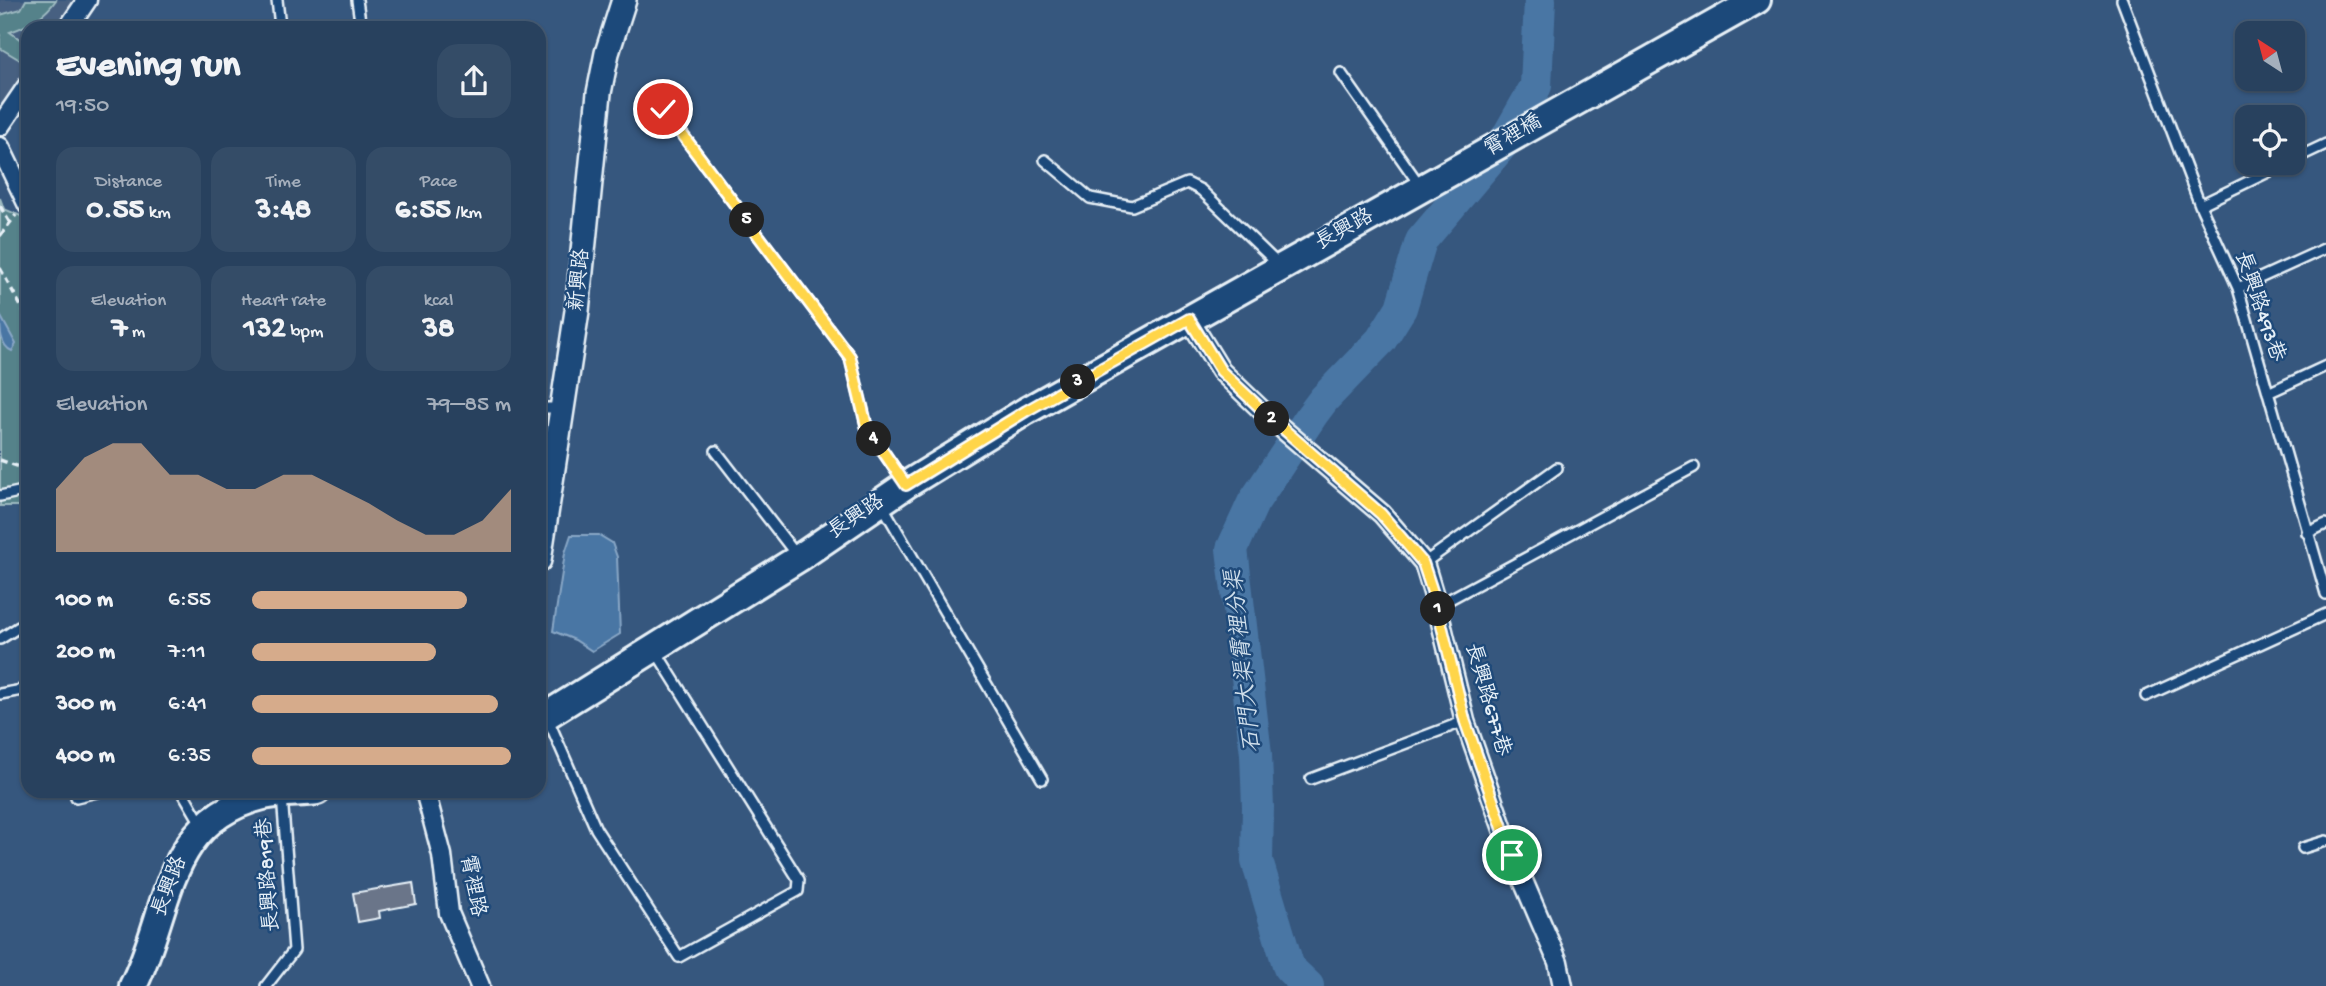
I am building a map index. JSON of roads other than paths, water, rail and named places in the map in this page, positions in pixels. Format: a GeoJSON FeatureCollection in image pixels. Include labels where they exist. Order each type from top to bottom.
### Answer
{"type":"FeatureCollection","features":[{"type":"Feature","properties":{"kind":"main road","name":"霄裡橋"},"geometry":{"type":"LineString","coordinates":[[1472,161],[1757,0]]}},
{"type":"Feature","properties":{"kind":"main road","name":"長興路"},"geometry":{"type":"LineString","coordinates":[[546,716],[799,558],[906,485],[1026,411],[1472,161]]}},
{"type":"Feature","properties":{"kind":"main road","name":"長興路"},"geometry":{"type":"LineString","coordinates":[[133,986],[144,964],[177,862],[189,843],[224,811],[258,798]]}},
{"type":"Feature","properties":{"kind":"street"},"geometry":{"type":"LineString","coordinates":[[73,21],[87,0]]}},
{"type":"Feature","properties":{"kind":"street","name":"新興路"},"geometry":{"type":"LineString","coordinates":[[546,505],[578,311],[599,93],[607,52],[624,0]]}},
{"type":"Feature","properties":{"kind":"street"},"geometry":{"type":"LineString","coordinates":[[0,126],[21,95]]}},
{"type":"Feature","properties":{"kind":"street"},"geometry":{"type":"LineString","coordinates":[[0,147],[21,190]]}},
{"type":"Feature","properties":{"kind":"street","name":"長興路677巷"},"geometry":{"type":"LineString","coordinates":[[1189,319],[1221,371],[1381,514],[1423,563],[1437,606],[1465,721],[1512,855],[1558,962],[1563,986]]}},
{"type":"Feature","properties":{"kind":"street","name":"霄裡路"},"geometry":{"type":"LineString","coordinates":[[427,798],[442,855],[449,913],[480,986]]}},
{"type":"Feature","properties":{"kind":"lane"},"geometry":{"type":"LineString","coordinates":[[277,0],[279,21]]}},
{"type":"Feature","properties":{"kind":"lane"},"geometry":{"type":"LineString","coordinates":[[357,0],[360,21]]}},
{"type":"Feature","properties":{"kind":"lane","name":"長興路493巷"},"geometry":{"type":"LineString","coordinates":[[2122,0],[2200,205],[2238,288],[2326,594]]}},
{"type":"Feature","properties":{"kind":"lane"},"geometry":{"type":"LineString","coordinates":[[1341,73],[1422,188]]}},
{"type":"Feature","properties":{"kind":"lane"},"geometry":{"type":"LineString","coordinates":[[663,109],[850,357],[867,428],[906,485]]}},
{"type":"Feature","properties":{"kind":"lane"},"geometry":{"type":"LineString","coordinates":[[2305,154],[2326,144]]}},
{"type":"Feature","properties":{"kind":"lane"},"geometry":{"type":"LineString","coordinates":[[1045,160],[1090,198],[1132,206],[1187,183],[1201,190],[1281,267]]}},
{"type":"Feature","properties":{"kind":"lane"},"geometry":{"type":"LineString","coordinates":[[2200,205],[2262,175]]}},
{"type":"Feature","properties":{"kind":"lane"},"geometry":{"type":"LineString","coordinates":[[2238,288],[2326,248]]}},
{"type":"Feature","properties":{"kind":"lane"},"geometry":{"type":"LineString","coordinates":[[2268,393],[2326,366]]}},
{"type":"Feature","properties":{"kind":"lane"},"geometry":{"type":"LineString","coordinates":[[546,408],[563,408]]}},
{"type":"Feature","properties":{"kind":"lane"},"geometry":{"type":"LineString","coordinates":[[716,451],[799,558]]}},
{"type":"Feature","properties":{"kind":"lane"},"geometry":{"type":"LineString","coordinates":[[1437,606],[1694,467]]}},
{"type":"Feature","properties":{"kind":"lane"},"geometry":{"type":"LineString","coordinates":[[1423,563],[1557,468]]}},
{"type":"Feature","properties":{"kind":"lane"},"geometry":{"type":"LineString","coordinates":[[0,496],[21,492]]}},
{"type":"Feature","properties":{"kind":"lane"},"geometry":{"type":"LineString","coordinates":[[880,502],[1042,779]]}},
{"type":"Feature","properties":{"kind":"lane"},"geometry":{"type":"LineString","coordinates":[[2308,533],[2326,524]]}},
{"type":"Feature","properties":{"kind":"lane"},"geometry":{"type":"LineString","coordinates":[[2146,696],[2326,614]]}},
{"type":"Feature","properties":{"kind":"lane"},"geometry":{"type":"LineString","coordinates":[[0,639],[19,627]]}},
{"type":"Feature","properties":{"kind":"lane"},"geometry":{"type":"LineString","coordinates":[[546,724],[596,829],[679,957],[798,891],[799,880],[654,647]]}},
{"type":"Feature","properties":{"kind":"lane"},"geometry":{"type":"LineString","coordinates":[[0,694],[21,690]]}},
{"type":"Feature","properties":{"kind":"lane"},"geometry":{"type":"LineString","coordinates":[[1311,779],[1465,721]]}},
{"type":"Feature","properties":{"kind":"lane"},"geometry":{"type":"LineString","coordinates":[[186,798],[204,828]]}},
{"type":"Feature","properties":{"kind":"lane","name":"長興路819巷"},"geometry":{"type":"LineString","coordinates":[[266,986],[293,950],[276,798]]}},
{"type":"Feature","properties":{"kind":"lane"},"geometry":{"type":"LineString","coordinates":[[2304,848],[2326,841]]}},
{"type":"Feature","properties":{"kind":"waterway","name":"石門大渠霄裡分渠"},"geometry":{"type":"LineString","coordinates":[[1308,986],[1289,968],[1257,861],[1256,754],[1232,549],[1253,503],[1312,415],[1381,340],[1401,308],[1421,241],[1503,144],[1536,86],[1540,0]]}}]}
